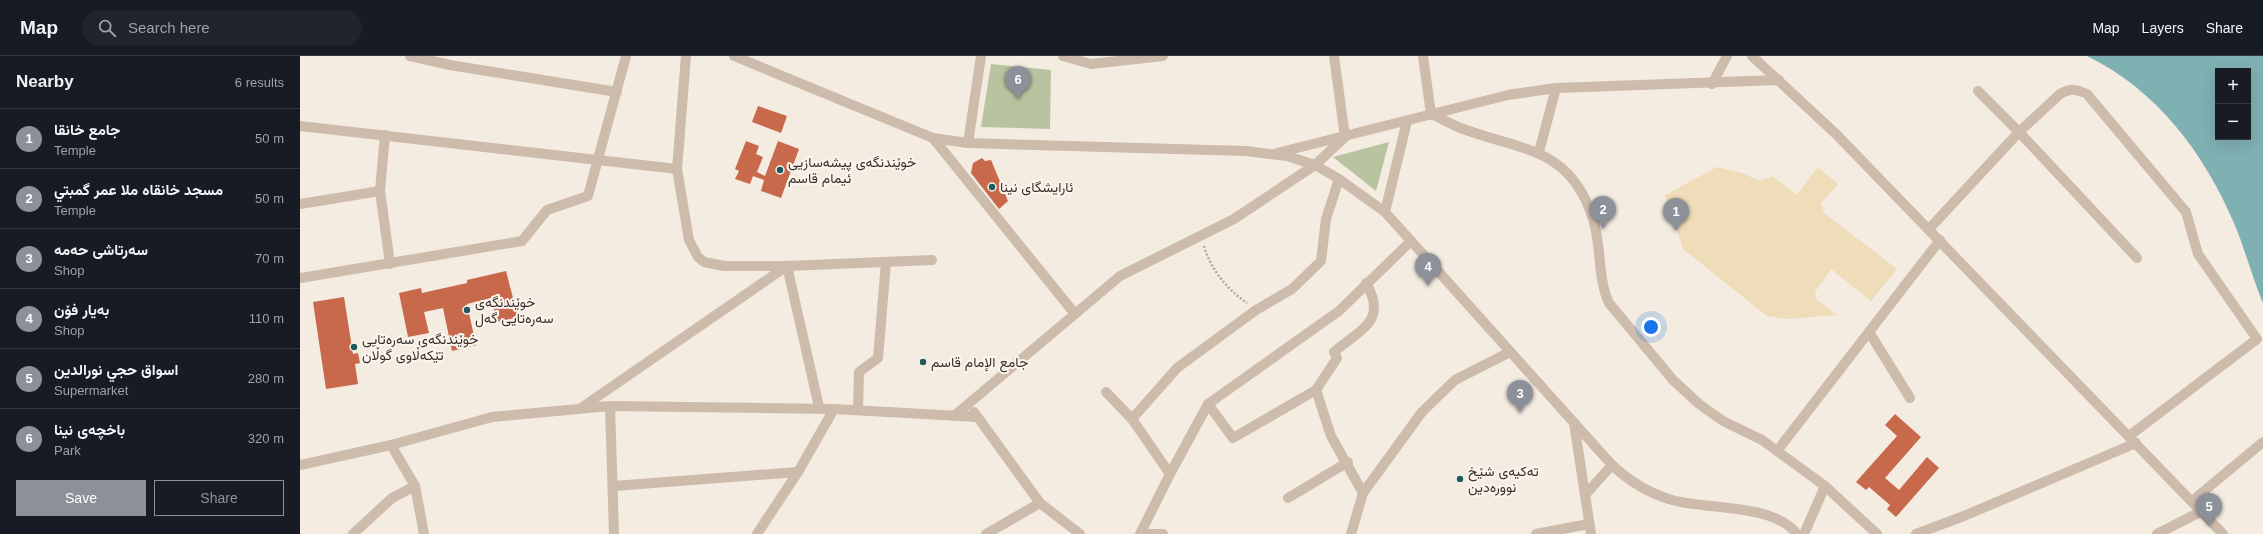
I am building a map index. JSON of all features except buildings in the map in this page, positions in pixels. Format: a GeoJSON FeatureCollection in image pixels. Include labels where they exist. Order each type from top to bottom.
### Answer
{"type":"FeatureCollection","features":[{"type":"Feature","properties":{"kind":"street"},"geometry":{"type":"LineString","coordinates":[[410,56],[450,65],[617,92]]}},
{"type":"Feature","properties":{"kind":"street"},"geometry":{"type":"LineString","coordinates":[[300,278],[522,241],[548,210],[588,196],[626,56]]}},
{"type":"Feature","properties":{"kind":"street"},"geometry":{"type":"LineString","coordinates":[[686,56],[677,169],[689,240],[698,257],[704,262],[724,266],[788,266],[932,260]]}},
{"type":"Feature","properties":{"kind":"street"},"geometry":{"type":"LineString","coordinates":[[734,56],[933,138],[968,143],[1205,149],[1273,154],[1299,159],[1315,166],[1339,179],[1385,212],[1612,465],[1629,481],[1657,496],[1689,504],[1736,509],[1773,518],[1790,526],[1796,534]]}},
{"type":"Feature","properties":{"kind":"street"},"geometry":{"type":"LineString","coordinates":[[968,143],[981,56]]}},
{"type":"Feature","properties":{"kind":"street"},"geometry":{"type":"LineString","coordinates":[[1064,56],[1093,60],[1163,56]]}},
{"type":"Feature","properties":{"kind":"street"},"geometry":{"type":"LineString","coordinates":[[1334,56],[1345,137]]}},
{"type":"Feature","properties":{"kind":"street"},"geometry":{"type":"LineString","coordinates":[[1423,56],[1431,114]]}},
{"type":"Feature","properties":{"kind":"street"},"geometry":{"type":"LineString","coordinates":[[1712,84],[1727,56]]}},
{"type":"Feature","properties":{"kind":"street"},"geometry":{"type":"LineString","coordinates":[[1752,56],[1836,134],[2223,534]]}},
{"type":"Feature","properties":{"kind":"street"},"geometry":{"type":"LineString","coordinates":[[1273,154],[1508,95],[1556,88],[1712,84],[1779,80]]}},
{"type":"Feature","properties":{"kind":"street"},"geometry":{"type":"LineString","coordinates":[[1539,152],[1556,88]]}},
{"type":"Feature","properties":{"kind":"street"},"geometry":{"type":"LineString","coordinates":[[1916,534],[1964,516],[2132,440],[2257,338],[2198,254],[2186,212],[2087,94],[2077,89],[2068,89],[2020,132],[1929,229]]}},
{"type":"Feature","properties":{"kind":"street"},"geometry":{"type":"LineString","coordinates":[[1978,91],[2020,132],[2137,258]]}},
{"type":"Feature","properties":{"kind":"street"},"geometry":{"type":"LineString","coordinates":[[1431,114],[1459,127],[1539,152],[1565,171],[1584,198],[1596,230],[1603,288],[1614,309],[1668,374],[1695,400],[1722,421],[1762,440],[1824,486],[1877,534]]}},
{"type":"Feature","properties":{"kind":"street"},"geometry":{"type":"LineString","coordinates":[[1385,212],[1407,121]]}},
{"type":"Feature","properties":{"kind":"street"},"geometry":{"type":"LineString","coordinates":[[300,126],[677,169]]}},
{"type":"Feature","properties":{"kind":"street"},"geometry":{"type":"LineString","coordinates":[[386,135],[380,191],[390,264]]}},
{"type":"Feature","properties":{"kind":"street"},"geometry":{"type":"LineString","coordinates":[[954,416],[1120,276],[1234,219],[1315,166],[1345,137]]}},
{"type":"Feature","properties":{"kind":"street"},"geometry":{"type":"LineString","coordinates":[[933,138],[1074,314]]}},
{"type":"Feature","properties":{"kind":"street"},"geometry":{"type":"LineString","coordinates":[[1132,419],[1177,368],[1256,310],[1292,289],[1321,261],[1326,220],[1339,179]]}},
{"type":"Feature","properties":{"kind":"street"},"geometry":{"type":"LineString","coordinates":[[300,204],[380,191]]}},
{"type":"Feature","properties":{"kind":"street"},"geometry":{"type":"LineString","coordinates":[[1777,451],[1940,240]]}},
{"type":"Feature","properties":{"kind":"street"},"geometry":{"type":"LineString","coordinates":[[1140,534],[1170,474],[1208,404],[1339,311],[1366,283],[1411,241]]}},
{"type":"Feature","properties":{"kind":"street"},"geometry":{"type":"LineString","coordinates":[[858,410],[859,372],[878,358],[886,262]]}},
{"type":"Feature","properties":{"kind":"street"},"geometry":{"type":"LineString","coordinates":[[788,266],[819,407]]}},
{"type":"Feature","properties":{"kind":"street"},"geometry":{"type":"LineString","coordinates":[[581,408],[788,266]]}},
{"type":"Feature","properties":{"kind":"street"},"geometry":{"type":"LineString","coordinates":[[1208,404],[1233,438],[1316,390],[1338,358],[1334,352],[1373,319],[1376,306],[1366,283]]}},
{"type":"Feature","properties":{"kind":"street"},"geometry":{"type":"LineString","coordinates":[[1870,332],[1910,398]]}},
{"type":"Feature","properties":{"kind":"street"},"geometry":{"type":"LineString","coordinates":[[1351,534],[1363,492],[1422,412],[1455,380],[1510,352]]}},
{"type":"Feature","properties":{"kind":"street"},"geometry":{"type":"LineString","coordinates":[[1316,390],[1331,436],[1348,462],[1363,492]]}},
{"type":"Feature","properties":{"kind":"street"},"geometry":{"type":"LineString","coordinates":[[1106,392],[1132,419],[1170,474]]}},
{"type":"Feature","properties":{"kind":"street"},"geometry":{"type":"LineString","coordinates":[[968,404],[1040,503],[1080,534]]}},
{"type":"Feature","properties":{"kind":"street"},"geometry":{"type":"LineString","coordinates":[[610,406],[614,486],[614,534]]}},
{"type":"Feature","properties":{"kind":"street"},"geometry":{"type":"LineString","coordinates":[[300,465],[391,445],[492,417],[581,408],[610,406],[819,407],[977,417]]}},
{"type":"Feature","properties":{"kind":"street"},"geometry":{"type":"LineString","coordinates":[[757,534],[798,472],[834,408]]}},
{"type":"Feature","properties":{"kind":"street"},"geometry":{"type":"LineString","coordinates":[[1536,534],[1590,529],[1574,423]]}},
{"type":"Feature","properties":{"kind":"street"},"geometry":{"type":"LineString","coordinates":[[2192,501],[2263,442]]}},
{"type":"Feature","properties":{"kind":"street"},"geometry":{"type":"LineString","coordinates":[[391,445],[415,486],[424,534]]}},
{"type":"Feature","properties":{"kind":"street"},"geometry":{"type":"LineString","coordinates":[[1288,498],[1348,462]]}},
{"type":"Feature","properties":{"kind":"street"},"geometry":{"type":"LineString","coordinates":[[1585,495],[1612,465]]}},
{"type":"Feature","properties":{"kind":"street"},"geometry":{"type":"LineString","coordinates":[[614,486],[798,472]]}},
{"type":"Feature","properties":{"kind":"street"},"geometry":{"type":"LineString","coordinates":[[353,534],[392,498],[415,486]]}},
{"type":"Feature","properties":{"kind":"street"},"geometry":{"type":"LineString","coordinates":[[1804,534],[1824,486]]}},
{"type":"Feature","properties":{"kind":"street"},"geometry":{"type":"LineString","coordinates":[[986,534],[1040,503]]}},
{"type":"Feature","properties":{"kind":"street"},"geometry":{"type":"LineString","coordinates":[[2157,534],[2202,511]]}},
{"type":"Feature","properties":{"kind":"street"},"geometry":{"type":"LineString","coordinates":[[1147,534],[1163,534]]}},
{"type":"Feature","properties":{"kind":"path"},"geometry":{"type":"LineString","coordinates":[[1201,236],[1210,261],[1225,284],[1256,310]]}},
{"type":"Feature","properties":{"kind":"green space"},"geometry":{"type":"Polygon","coordinates":[[[991,64],[1051,70],[1050,129],[981,127],[991,64]]]}},
{"type":"Feature","properties":{"kind":"green space"},"geometry":{"type":"Polygon","coordinates":[[[1389,142],[1376,191],[1333,157],[1389,142]]]}},
{"type":"Feature","properties":{"kind":"sand"},"geometry":{"type":"Polygon","coordinates":[[[1717,167],[1742,173],[1760,181],[1772,176],[1797,195],[1818,167],[1838,184],[1821,203],[1824,213],[1897,269],[1871,301],[1831,269],[1815,292],[1816,299],[1837,315],[1788,319],[1767,316],[1683,249],[1665,195],[1717,167]]]}},
{"type":"Feature","properties":{"kind":"water"},"geometry":{"type":"Polygon","coordinates":[[[2087,56],[2263,56],[2263,303],[2234,223],[2208,172],[2193,148],[2176,126],[2156,105],[2112,70],[2087,56]]]}},
{"type":"Feature","properties":{"kind":"place","name":"باخچەی نینا"},"geometry":{"type":"Point","coordinates":[1018,99]}},
{"type":"Feature","properties":{"kind":"place","name":"خوێندنگەی پیشەسازیی ئیمام قاسم"},"geometry":{"type":"Point","coordinates":[780,170]}},
{"type":"Feature","properties":{"kind":"place","name":"ئارایشگای نینا"},"geometry":{"type":"Point","coordinates":[992,187]}},
{"type":"Feature","properties":{"kind":"place","name":"مسجد خانقاه ملا عمر گمبتي"},"geometry":{"type":"Point","coordinates":[1603,229]}},
{"type":"Feature","properties":{"kind":"place","name":"جامع خانقا"},"geometry":{"type":"Point","coordinates":[1676,231]}},
{"type":"Feature","properties":{"kind":"place","name":"بەیار فۆن"},"geometry":{"type":"Point","coordinates":[1428,286]}},
{"type":"Feature","properties":{"kind":"place","name":"خوێندنگەی سەرەتایی گەل"},"geometry":{"type":"Point","coordinates":[467,310]}},
{"type":"Feature","properties":{"kind":"place","name":"خوێندنگەی سەرەتایی تێکەڵاوی گوڵان"},"geometry":{"type":"Point","coordinates":[354,347]}},
{"type":"Feature","properties":{"kind":"place","name":"جامع الإمام قاسم"},"geometry":{"type":"Point","coordinates":[923,362]}},
{"type":"Feature","properties":{"kind":"place","name":"سەرتاشی حەمە"},"geometry":{"type":"Point","coordinates":[1520,413]}},
{"type":"Feature","properties":{"kind":"place","name":"تەکیەی شێخ نوورەدین"},"geometry":{"type":"Point","coordinates":[1460,479]}},
{"type":"Feature","properties":{"kind":"place","name":"اسواق حجي نورالدين"},"geometry":{"type":"Point","coordinates":[2209,526]}}]}
